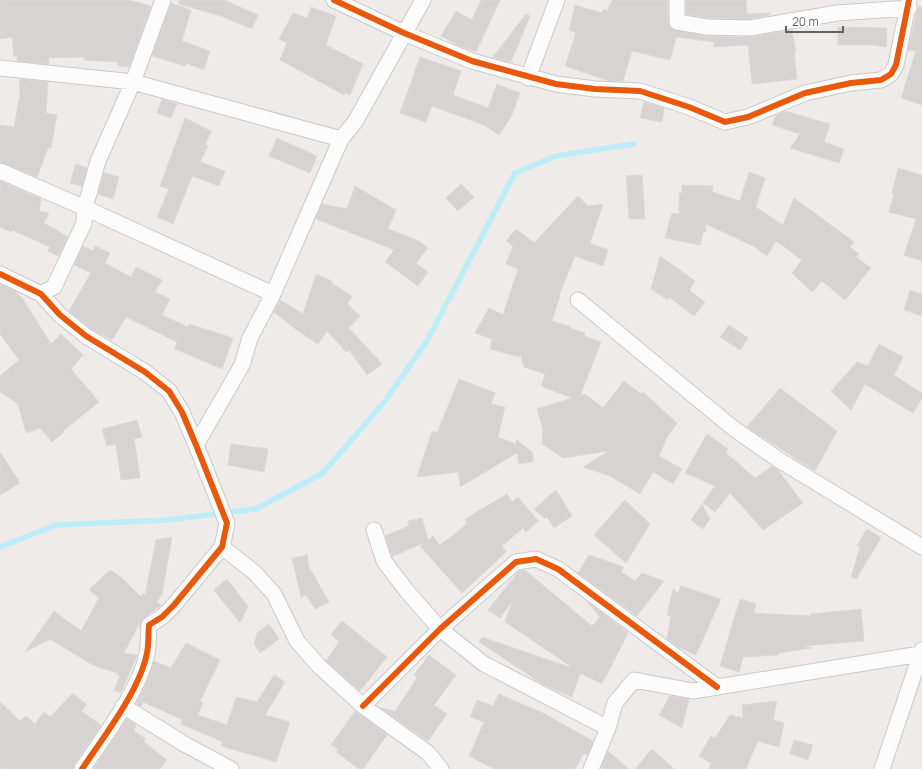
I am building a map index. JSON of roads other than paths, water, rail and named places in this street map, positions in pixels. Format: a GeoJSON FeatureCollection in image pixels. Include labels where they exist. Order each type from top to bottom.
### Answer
{"type":"FeatureCollection","features":[{"type":"Feature","properties":{"kind":"street"},"geometry":{"type":"LineString","coordinates":[[41,294],[54,287],[84,223],[85,208],[98,161],[133,82],[163,0]]}},
{"type":"Feature","properties":{"kind":"street"},"geometry":{"type":"LineString","coordinates":[[334,0],[404,34],[472,61],[528,78],[556,84],[595,89],[640,91],[690,107],[725,122],[748,117],[805,93],[851,82],[881,80],[891,74],[896,65],[909,4],[837,13],[771,26],[727,28],[677,22],[677,0]]}},
{"type":"Feature","properties":{"kind":"street"},"geometry":{"type":"LineString","coordinates":[[196,445],[242,365],[250,338],[273,294],[341,140],[355,122],[423,0]]}},
{"type":"Feature","properties":{"kind":"street"},"geometry":{"type":"LineString","coordinates":[[528,78],[557,0]]}},
{"type":"Feature","properties":{"kind":"street"},"geometry":{"type":"LineString","coordinates":[[0,68],[133,82],[341,140]]}},
{"type":"Feature","properties":{"kind":"street"},"geometry":{"type":"LineString","coordinates":[[0,171],[273,294]]}},
{"type":"Feature","properties":{"kind":"street"},"geometry":{"type":"LineString","coordinates":[[0,274],[41,294],[60,315],[86,336],[145,372],[169,390],[182,412],[227,523],[222,547],[174,605],[162,617],[149,625],[147,654],[137,679],[123,706],[82,769]]}},
{"type":"Feature","properties":{"kind":"street"},"geometry":{"type":"LineString","coordinates":[[578,300],[733,428],[779,460],[922,547]]}},
{"type":"Feature","properties":{"kind":"street"},"geometry":{"type":"LineString","coordinates":[[374,530],[384,561],[406,590],[440,629],[484,664],[608,728]]}},
{"type":"Feature","properties":{"kind":"street"},"geometry":{"type":"LineString","coordinates":[[222,547],[254,572],[274,594],[298,641],[319,666],[363,706],[428,753],[440,769]]}},
{"type":"Feature","properties":{"kind":"street"},"geometry":{"type":"LineString","coordinates":[[363,706],[440,629],[516,562],[536,559],[558,569],[717,687]]}},
{"type":"Feature","properties":{"kind":"street"},"geometry":{"type":"LineString","coordinates":[[591,769],[608,728],[615,703],[634,680],[693,691],[921,652],[882,769]]}},
{"type":"Feature","properties":{"kind":"street"},"geometry":{"type":"LineString","coordinates":[[123,706],[186,745],[231,769]]}},
{"type":"Feature","properties":{"kind":"waterway"},"geometry":{"type":"LineString","coordinates":[[0,547],[56,525],[168,520],[256,509],[323,473],[385,401],[427,341],[515,173],[556,156],[633,144]]}}]}
